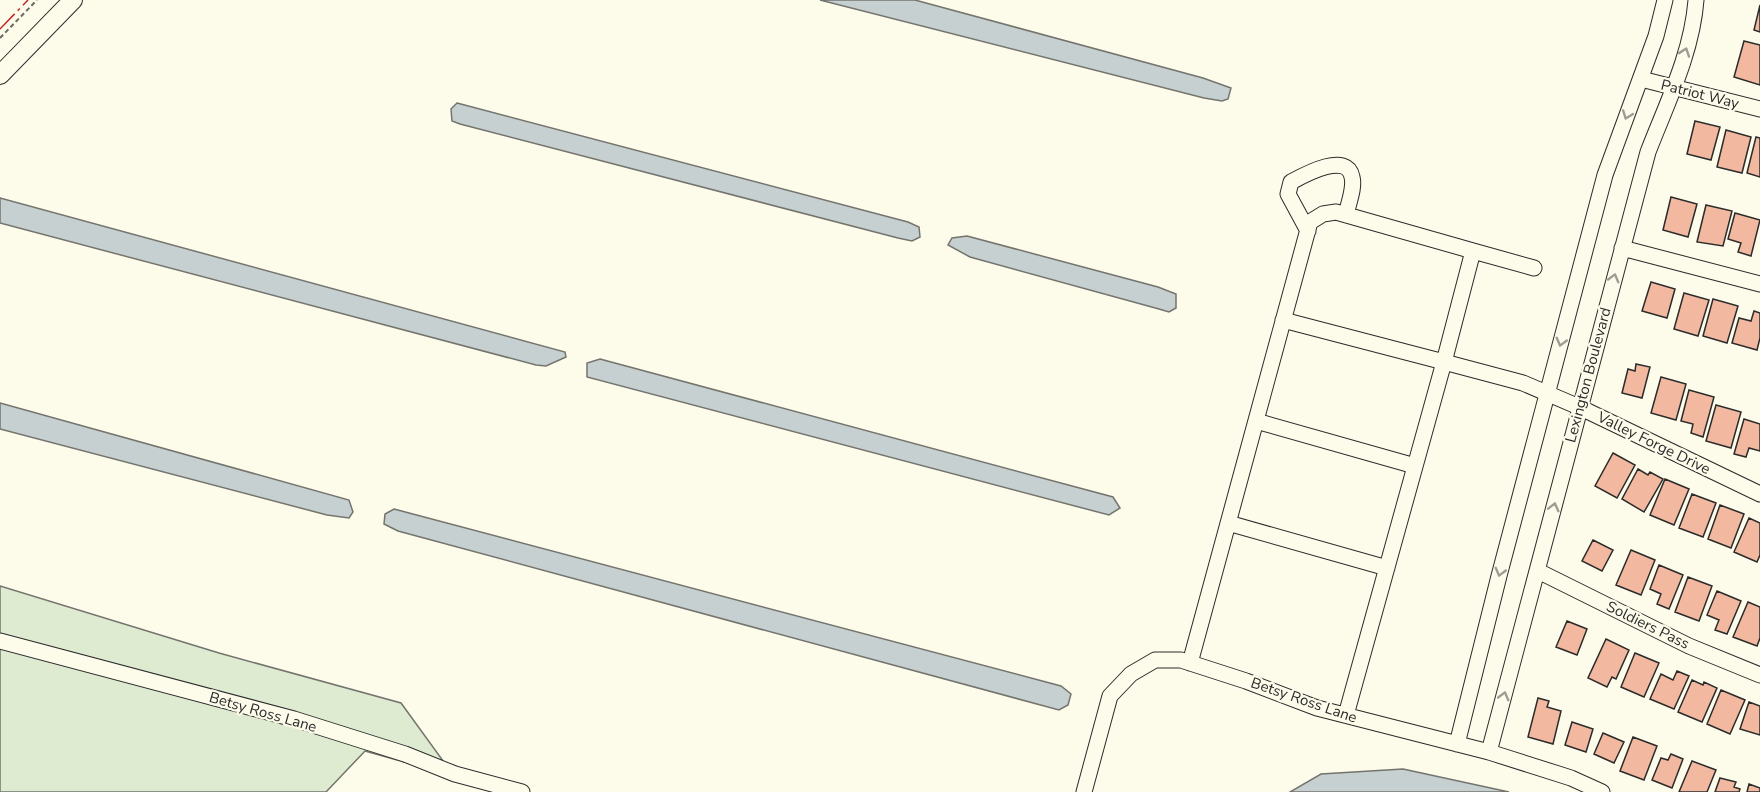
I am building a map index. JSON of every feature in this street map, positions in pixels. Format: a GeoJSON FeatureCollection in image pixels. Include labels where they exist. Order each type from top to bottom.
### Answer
{"type":"FeatureCollection","features":[{"type":"Feature","properties":{"kind":"main road"},"geometry":{"type":"LineString","coordinates":[[0,75],[73,0]]}},
{"type":"Feature","properties":{"kind":"street"},"geometry":{"type":"LineString","coordinates":[[1457,744],[1605,175],[1656,36],[1665,0]]}},
{"type":"Feature","properties":{"kind":"street","name":"Lexington Boulevard"},"geometry":{"type":"LineString","coordinates":[[1489,752],[1648,152],[1674,88],[1694,27],[1696,0]]}},
{"type":"Feature","properties":{"kind":"street","name":"Patriot Way"},"geometry":{"type":"LineString","coordinates":[[1641,79],[1760,109]]}},
{"type":"Feature","properties":{"kind":"street"},"geometry":{"type":"LineString","coordinates":[[1308,231],[1288,194],[1291,182],[1309,172],[1335,165],[1345,167],[1352,175],[1353,183],[1346,215]]}},
{"type":"Feature","properties":{"kind":"street"},"geometry":{"type":"LineString","coordinates":[[1190,663],[1310,222],[1323,214],[1336,212],[1534,268]]}},
{"type":"Feature","properties":{"kind":"street"},"geometry":{"type":"LineString","coordinates":[[1622,248],[1760,284]]}},
{"type":"Feature","properties":{"kind":"street"},"geometry":{"type":"LineString","coordinates":[[1346,715],[1473,251]]}},
{"type":"Feature","properties":{"kind":"street","name":"Valley Forge Drive"},"geometry":{"type":"LineString","coordinates":[[1283,320],[1523,383],[1580,407],[1760,495]]}},
{"type":"Feature","properties":{"kind":"street"},"geometry":{"type":"LineString","coordinates":[[1256,421],[1415,466]]}},
{"type":"Feature","properties":{"kind":"street"},"geometry":{"type":"LineString","coordinates":[[1228,523],[1387,568]]}},
{"type":"Feature","properties":{"kind":"street","name":"Soldiers Pass"},"geometry":{"type":"LineString","coordinates":[[1538,571],[1689,646],[1760,675]]}},
{"type":"Feature","properties":{"kind":"street","name":"Betsy Ross Lane"},"geometry":{"type":"LineString","coordinates":[[0,641],[294,719],[405,754],[493,788],[522,792]]}},
{"type":"Feature","properties":{"kind":"street","name":"Betsy Ross Lane"},"geometry":{"type":"LineString","coordinates":[[1084,792],[1110,696],[1131,674],[1155,660],[1182,660],[1317,708],[1489,752],[1571,778],[1602,792]]}},
{"type":"Feature","properties":{"kind":"path"},"geometry":{"type":"LineString","coordinates":[[0,38],[37,0]]}},
{"type":"Feature","properties":{"kind":"green space"},"geometry":{"type":"Polygon","coordinates":[[[0,586],[219,653],[401,703],[454,776],[365,751],[326,792],[0,792],[0,586]]]}},
{"type":"Feature","properties":{"kind":"shaded area"},"geometry":{"type":"Polygon","coordinates":[[[820,0],[915,0],[1203,78],[1231,88],[1228,99],[1222,101],[1204,98],[820,0]]]}},
{"type":"Feature","properties":{"kind":"shaded area"},"geometry":{"type":"Polygon","coordinates":[[[457,103],[908,222],[919,227],[920,237],[912,241],[898,238],[460,124],[452,121],[451,109],[457,103]]]}},
{"type":"Feature","properties":{"kind":"shaded area"},"geometry":{"type":"Polygon","coordinates":[[[0,198],[565,352],[566,357],[546,366],[536,365],[0,223],[0,198]]]}},
{"type":"Feature","properties":{"kind":"shaded area"},"geometry":{"type":"Polygon","coordinates":[[[967,236],[1158,287],[1176,294],[1176,308],[1169,312],[970,257],[948,245],[952,238],[967,236]]]}},
{"type":"Feature","properties":{"kind":"shaded area"},"geometry":{"type":"Polygon","coordinates":[[[600,359],[1113,497],[1120,508],[1109,515],[587,377],[587,363],[600,359]]]}},
{"type":"Feature","properties":{"kind":"shaded area"},"geometry":{"type":"Polygon","coordinates":[[[0,403],[349,500],[353,512],[349,518],[327,515],[0,429],[0,403]]]}},
{"type":"Feature","properties":{"kind":"shaded area"},"geometry":{"type":"Polygon","coordinates":[[[394,509],[1061,686],[1071,694],[1068,705],[1059,710],[398,531],[384,524],[385,514],[394,509]]]}},
{"type":"Feature","properties":{"kind":"shaded area"},"geometry":{"type":"Polygon","coordinates":[[[1403,769],[1509,792],[1290,792],[1321,774],[1403,769]]]}},
{"type":"Feature","properties":{"kind":"building"},"geometry":{"type":"Polygon","coordinates":[[[1760,5],[1760,32],[1754,30],[1760,5]]]}},
{"type":"Feature","properties":{"kind":"building"},"geometry":{"type":"Polygon","coordinates":[[[1744,41],[1760,45],[1760,85],[1734,77],[1744,41]]]}},
{"type":"Feature","properties":{"kind":"building"},"geometry":{"type":"Polygon","coordinates":[[[1695,121],[1720,127],[1711,160],[1687,154],[1695,121]]]}},
{"type":"Feature","properties":{"kind":"building"},"geometry":{"type":"Polygon","coordinates":[[[1726,130],[1751,137],[1742,173],[1717,167],[1726,130]]]}},
{"type":"Feature","properties":{"kind":"building"},"geometry":{"type":"Polygon","coordinates":[[[1756,137],[1760,138],[1760,177],[1747,173],[1756,137]]]}},
{"type":"Feature","properties":{"kind":"building"},"geometry":{"type":"Polygon","coordinates":[[[1671,197],[1697,204],[1688,237],[1663,230],[1671,197]]]}},
{"type":"Feature","properties":{"kind":"building"},"geometry":{"type":"Polygon","coordinates":[[[1706,205],[1732,211],[1723,246],[1697,242],[1706,205]]]}},
{"type":"Feature","properties":{"kind":"building"},"geometry":{"type":"Polygon","coordinates":[[[1735,213],[1760,220],[1751,256],[1738,252],[1741,243],[1728,239],[1735,213]]]}},
{"type":"Feature","properties":{"kind":"building"},"geometry":{"type":"Polygon","coordinates":[[[1651,282],[1675,289],[1667,318],[1642,311],[1651,282]]]}},
{"type":"Feature","properties":{"kind":"building"},"geometry":{"type":"Polygon","coordinates":[[[1684,293],[1709,300],[1698,336],[1674,329],[1684,293]]]}},
{"type":"Feature","properties":{"kind":"building"},"geometry":{"type":"Polygon","coordinates":[[[1713,299],[1738,306],[1727,343],[1703,336],[1713,299]]]}},
{"type":"Feature","properties":{"kind":"building"},"geometry":{"type":"Polygon","coordinates":[[[1754,311],[1760,313],[1760,338],[1757,350],[1732,343],[1739,318],[1751,321],[1754,311]]]}},
{"type":"Feature","properties":{"kind":"building"},"geometry":{"type":"Polygon","coordinates":[[[1636,364],[1650,367],[1642,398],[1622,393],[1628,369],[1635,371],[1636,364]]]}},
{"type":"Feature","properties":{"kind":"building"},"geometry":{"type":"Polygon","coordinates":[[[1661,377],[1686,384],[1676,420],[1651,413],[1661,377]]]}},
{"type":"Feature","properties":{"kind":"building"},"geometry":{"type":"Polygon","coordinates":[[[1689,390],[1714,397],[1703,437],[1691,433],[1693,424],[1681,421],[1689,390]]]}},
{"type":"Feature","properties":{"kind":"building"},"geometry":{"type":"Polygon","coordinates":[[[1716,405],[1741,412],[1731,448],[1706,441],[1716,405]]]}},
{"type":"Feature","properties":{"kind":"building"},"geometry":{"type":"Polygon","coordinates":[[[1744,419],[1760,424],[1760,451],[1749,448],[1746,457],[1734,454],[1744,419]]]}},
{"type":"Feature","properties":{"kind":"building"},"geometry":{"type":"Polygon","coordinates":[[[1613,453],[1635,465],[1617,498],[1595,486],[1613,453]]]}},
{"type":"Feature","properties":{"kind":"building"},"geometry":{"type":"Polygon","coordinates":[[[1638,469],[1648,475],[1650,472],[1663,479],[1644,512],[1622,499],[1638,469]]]}},
{"type":"Feature","properties":{"kind":"building"},"geometry":{"type":"Polygon","coordinates":[[[1665,479],[1689,489],[1674,525],[1650,515],[1665,479]]]}},
{"type":"Feature","properties":{"kind":"building"},"geometry":{"type":"Polygon","coordinates":[[[1692,494],[1716,503],[1703,537],[1679,528],[1692,494]]]}},
{"type":"Feature","properties":{"kind":"building"},"geometry":{"type":"Polygon","coordinates":[[[1720,505],[1744,514],[1731,548],[1708,539],[1720,505]]]}},
{"type":"Feature","properties":{"kind":"building"},"geometry":{"type":"Polygon","coordinates":[[[1749,518],[1760,523],[1760,555],[1757,562],[1734,552],[1749,518]]]}},
{"type":"Feature","properties":{"kind":"building"},"geometry":{"type":"Polygon","coordinates":[[[1593,540],[1613,550],[1602,571],[1582,561],[1593,540]]]}},
{"type":"Feature","properties":{"kind":"building"},"geometry":{"type":"Polygon","coordinates":[[[1631,550],[1655,560],[1641,595],[1616,585],[1631,550]]]}},
{"type":"Feature","properties":{"kind":"building"},"geometry":{"type":"Polygon","coordinates":[[[1659,565],[1683,575],[1669,609],[1657,604],[1661,594],[1650,589],[1659,565]]]}},
{"type":"Feature","properties":{"kind":"building"},"geometry":{"type":"Polygon","coordinates":[[[1688,577],[1712,586],[1699,621],[1675,612],[1688,577]]]}},
{"type":"Feature","properties":{"kind":"building"},"geometry":{"type":"Polygon","coordinates":[[[1717,591],[1741,601],[1727,634],[1715,630],[1719,620],[1707,615],[1717,591]]]}},
{"type":"Feature","properties":{"kind":"building"},"geometry":{"type":"Polygon","coordinates":[[[1748,602],[1760,607],[1760,638],[1757,646],[1733,637],[1748,602]]]}},
{"type":"Feature","properties":{"kind":"building"},"geometry":{"type":"Polygon","coordinates":[[[1567,621],[1587,629],[1577,655],[1556,647],[1567,621]]]}},
{"type":"Feature","properties":{"kind":"building"},"geometry":{"type":"Polygon","coordinates":[[[1606,639],[1629,650],[1616,679],[1612,677],[1607,687],[1588,678],[1606,639]]]}},
{"type":"Feature","properties":{"kind":"building"},"geometry":{"type":"Polygon","coordinates":[[[1635,653],[1659,663],[1644,697],[1621,687],[1635,653]]]}},
{"type":"Feature","properties":{"kind":"building"},"geometry":{"type":"Polygon","coordinates":[[[1677,671],[1689,676],[1674,709],[1650,699],[1661,674],[1673,680],[1677,671]]]}},
{"type":"Feature","properties":{"kind":"building"},"geometry":{"type":"Polygon","coordinates":[[[1692,680],[1717,688],[1702,722],[1678,712],[1692,680]]]}},
{"type":"Feature","properties":{"kind":"building"},"geometry":{"type":"Polygon","coordinates":[[[1721,690],[1745,700],[1730,734],[1707,724],[1721,690]]]}},
{"type":"Feature","properties":{"kind":"building"},"geometry":{"type":"Polygon","coordinates":[[[1538,698],[1549,701],[1547,707],[1561,711],[1553,744],[1528,737],[1538,698]]]}},
{"type":"Feature","properties":{"kind":"building"},"geometry":{"type":"Polygon","coordinates":[[[1749,702],[1760,706],[1760,735],[1740,729],[1749,702]]]}},
{"type":"Feature","properties":{"kind":"building"},"geometry":{"type":"Polygon","coordinates":[[[1572,722],[1593,729],[1586,752],[1565,745],[1572,722]]]}},
{"type":"Feature","properties":{"kind":"building"},"geometry":{"type":"Polygon","coordinates":[[[1603,733],[1624,742],[1614,763],[1594,754],[1603,733]]]}},
{"type":"Feature","properties":{"kind":"building"},"geometry":{"type":"Polygon","coordinates":[[[1633,737],[1657,746],[1644,780],[1620,771],[1633,737]]]}},
{"type":"Feature","properties":{"kind":"building"},"geometry":{"type":"Polygon","coordinates":[[[1671,754],[1683,759],[1672,788],[1652,780],[1661,758],[1668,760],[1671,754]]]}},
{"type":"Feature","properties":{"kind":"building"},"geometry":{"type":"Polygon","coordinates":[[[1692,761],[1716,770],[1707,792],[1679,792],[1692,761]]]}},
{"type":"Feature","properties":{"kind":"building"},"geometry":{"type":"Polygon","coordinates":[[[1720,778],[1736,782],[1734,787],[1740,789],[1739,792],[1715,792],[1720,778]]]}},
{"type":"Feature","properties":{"kind":"building"},"geometry":{"type":"Polygon","coordinates":[[[1749,784],[1760,788],[1760,792],[1747,792],[1749,784]]]}},
{"type":"Feature","properties":{"kind":"power"},"geometry":{"type":"LineString","coordinates":[[0,29],[28,0]]}}]}
